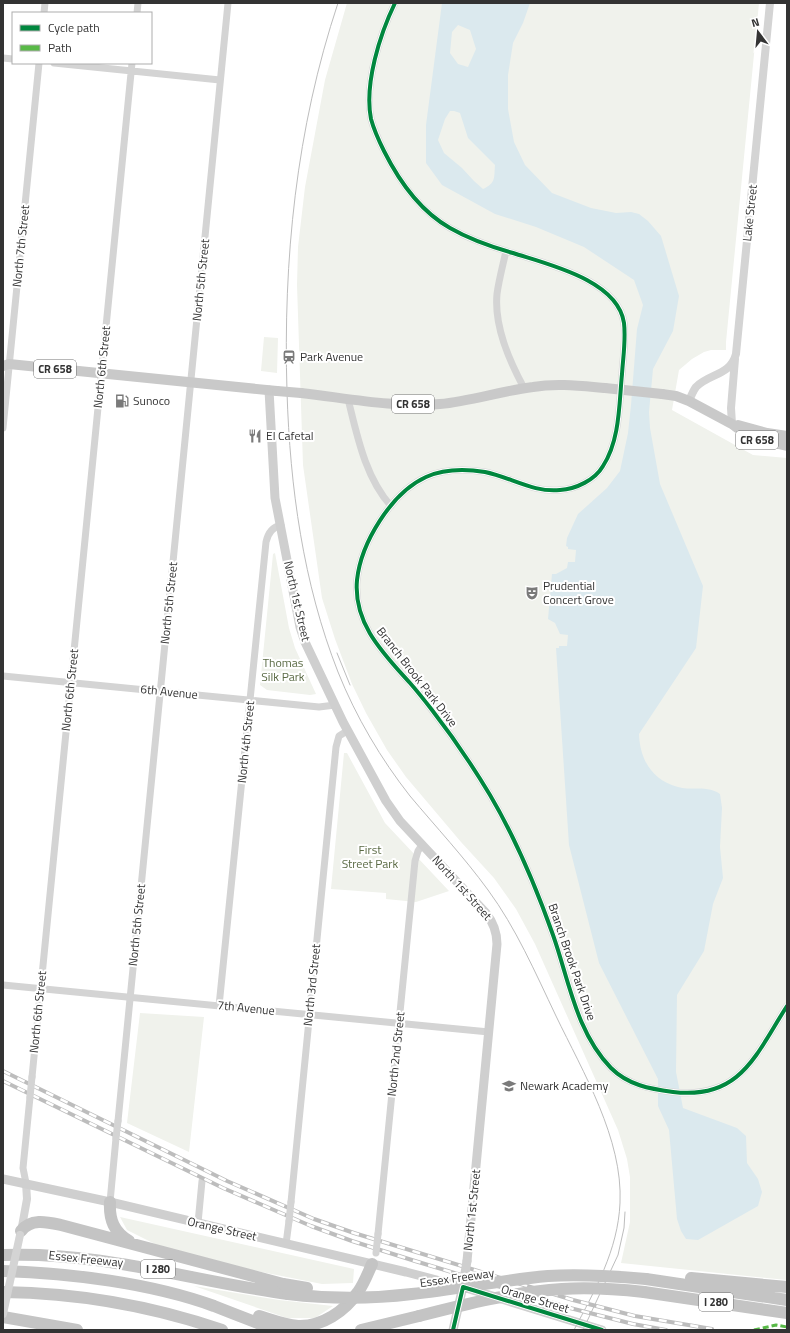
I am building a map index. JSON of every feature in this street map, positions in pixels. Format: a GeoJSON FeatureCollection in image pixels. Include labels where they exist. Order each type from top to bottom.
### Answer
{"type":"FeatureCollection","features":[{"type":"Feature","properties":{"kind":"highway"},"geometry":{"type":"LineString","coordinates":[[110,1202],[110,1216],[115,1228],[121,1236],[137,1245]]}},
{"type":"Feature","properties":{"kind":"highway"},"geometry":{"type":"LineString","coordinates":[[20,1233],[25,1226],[32,1222],[73,1228],[137,1245],[285,1289]]}},
{"type":"Feature","properties":{"kind":"highway","name":"Essex Freeway"},"geometry":{"type":"LineString","coordinates":[[3,1255],[27,1254],[114,1261],[235,1285],[319,1290],[357,1298],[412,1294],[506,1281],[561,1276],[601,1275],[648,1276],[787,1300]]}},
{"type":"Feature","properties":{"kind":"highway"},"geometry":{"type":"LineString","coordinates":[[214,1306],[227,1305],[288,1324],[302,1326],[314,1324],[330,1318],[348,1304],[358,1292],[374,1259]]}},
{"type":"Feature","properties":{"kind":"highway"},"geometry":{"type":"LineString","coordinates":[[3,1271],[65,1275],[166,1292],[214,1306],[276,1330]]}},
{"type":"Feature","properties":{"kind":"highway"},"geometry":{"type":"LineString","coordinates":[[648,1276],[787,1287]]}},
{"type":"Feature","properties":{"kind":"highway","name":"Essex Freeway"},"geometry":{"type":"LineString","coordinates":[[361,1330],[456,1306],[524,1293],[576,1288],[644,1292],[787,1313]]}},
{"type":"Feature","properties":{"kind":"highway"},"geometry":{"type":"LineString","coordinates":[[3,1292],[51,1295],[113,1302],[174,1316],[222,1330]]}},
{"type":"Feature","properties":{"kind":"highway"},"geometry":{"type":"LineString","coordinates":[[3,1317],[77,1330]]}},
{"type":"Feature","properties":{"kind":"main road","name":"CR 658"},"geometry":{"type":"LineString","coordinates":[[5,364],[402,404],[434,404],[468,400],[524,388],[559,385],[605,388],[676,396],[689,401],[732,424],[754,438],[787,446]]}},
{"type":"Feature","properties":{"kind":"main road"},"geometry":{"type":"LineString","coordinates":[[273,390],[274,492],[280,525]]}},
{"type":"Feature","properties":{"kind":"main road","name":"CR 658"},"geometry":{"type":"LineString","coordinates":[[732,424],[787,436]]}},
{"type":"Feature","properties":{"kind":"main road","name":"North 1st Street"},"geometry":{"type":"LineString","coordinates":[[280,525],[302,632],[347,731],[393,812],[422,845],[482,907],[494,925],[497,944],[467,1261],[464,1283],[453,1330]]}},
{"type":"Feature","properties":{"kind":"main road","name":"Orange Street"},"geometry":{"type":"LineString","coordinates":[[3,1179],[110,1202],[286,1244],[374,1259],[464,1283],[602,1330]]}},
{"type":"Feature","properties":{"kind":"street","name":"North 5th Street"},"geometry":{"type":"LineString","coordinates":[[110,1202],[228,3]]}},
{"type":"Feature","properties":{"kind":"street","name":"Branch Brook Park Drive"},"geometry":{"type":"LineString","coordinates":[[395,3],[380,38],[372,79],[370,112],[377,138],[392,167],[415,198],[435,218],[448,227],[506,251],[561,268],[597,286],[616,305],[622,315],[624,324],[624,344],[619,411],[615,437],[609,456],[601,470],[586,482],[567,489],[557,490],[545,490],[492,474],[473,471],[454,471],[432,474],[422,478],[408,489],[391,506],[376,528],[364,554],[360,567],[357,594],[359,608],[364,622],[380,649],[441,721],[467,758],[494,802],[512,836],[535,887],[553,935],[576,1007],[591,1039],[606,1062],[618,1074],[632,1083],[648,1088],[690,1093],[705,1092],[718,1088],[740,1074],[755,1057],[787,1006]]}},
{"type":"Feature","properties":{"kind":"street","name":"Lake Street"},"geometry":{"type":"LineString","coordinates":[[732,424],[731,408],[770,3]]}},
{"type":"Feature","properties":{"kind":"street","name":"North 7th Street"},"geometry":{"type":"LineString","coordinates":[[3,428],[5,364],[39,64]]}},
{"type":"Feature","properties":{"kind":"street"},"geometry":{"type":"LineString","coordinates":[[64,64],[220,80]]}},
{"type":"Feature","properties":{"kind":"street","name":"North 6th Street"},"geometry":{"type":"LineString","coordinates":[[3,1314],[27,1199],[23,1168],[132,64]]}},
{"type":"Feature","properties":{"kind":"street"},"geometry":{"type":"LineString","coordinates":[[506,251],[497,293],[497,310],[503,340],[524,388]]}},
{"type":"Feature","properties":{"kind":"street"},"geometry":{"type":"LineString","coordinates":[[689,401],[694,390],[699,384],[729,367],[736,354]]}},
{"type":"Feature","properties":{"kind":"street"},"geometry":{"type":"LineString","coordinates":[[348,399],[358,440],[372,476],[380,492],[391,506]]}},
{"type":"Feature","properties":{"kind":"street","name":"North 4th Street"},"geometry":{"type":"LineString","coordinates":[[219,1006],[267,538],[272,529],[280,525]]}},
{"type":"Feature","properties":{"kind":"street","name":"6th Avenue"},"geometry":{"type":"LineString","coordinates":[[3,676],[319,707],[335,705]]}},
{"type":"Feature","properties":{"kind":"street","name":"North 3rd Street"},"geometry":{"type":"LineString","coordinates":[[286,1244],[336,747],[339,736],[347,731]]}},
{"type":"Feature","properties":{"kind":"street","name":"North 2nd Street"},"geometry":{"type":"LineString","coordinates":[[374,1259],[378,1234],[415,861],[418,851],[422,845]]}},
{"type":"Feature","properties":{"kind":"street","name":"7th Avenue"},"geometry":{"type":"LineString","coordinates":[[3,985],[489,1032]]}},
{"type":"Feature","properties":{"kind":"street"},"geometry":{"type":"LineString","coordinates":[[198,1223],[202,1181]]}},
{"type":"Feature","properties":{"kind":"green space"},"geometry":{"type":"Polygon","coordinates":[[[347,3],[759,3],[726,350],[711,350],[704,352],[692,359],[679,370],[672,410],[753,455],[787,458],[787,1280],[621,1263],[630,1222],[630,1177],[627,1159],[618,1130],[535,944],[516,909],[494,878],[461,842],[406,777],[387,750],[366,713],[352,684],[335,639],[322,598],[303,465],[297,285],[298,247],[305,187],[325,80],[347,3]]]}},
{"type":"Feature","properties":{"kind":"green space"},"geometry":{"type":"Polygon","coordinates":[[[264,337],[278,338],[277,373],[261,371],[264,337]]]}},
{"type":"Feature","properties":{"kind":"green space","name":"Thomas Silk Park"},"geometry":{"type":"Polygon","coordinates":[[[275,553],[289,628],[295,648],[316,694],[310,695],[267,690],[260,685],[273,554],[275,553]]]}},
{"type":"Feature","properties":{"kind":"green space","name":"First Street Park"},"geometry":{"type":"Polygon","coordinates":[[[344,753],[347,753],[385,823],[449,891],[416,902],[386,899],[386,893],[331,889],[344,753]]]}},
{"type":"Feature","properties":{"kind":"green space"},"geometry":{"type":"Polygon","coordinates":[[[140,1013],[204,1017],[189,1152],[127,1123],[140,1013]]]}},
{"type":"Feature","properties":{"kind":"green space"},"geometry":{"type":"Polygon","coordinates":[[[120,1217],[354,1269],[353,1283],[322,1284],[242,1268],[157,1245],[127,1230],[120,1217]]]}},
{"type":"Feature","properties":{"kind":"green space"},"geometry":{"type":"Polygon","coordinates":[[[194,1286],[279,1300],[333,1306],[315,1318],[287,1318],[194,1286]]]}},
{"type":"Feature","properties":{"kind":"shaded area"},"geometry":{"type":"Polygon","coordinates":[[[442,3],[530,3],[523,23],[513,43],[508,75],[508,109],[514,142],[525,165],[552,193],[591,208],[616,213],[631,212],[639,214],[648,221],[661,236],[679,296],[673,331],[653,369],[649,412],[650,428],[660,484],[703,586],[696,648],[639,734],[645,760],[654,774],[669,784],[678,787],[705,789],[715,791],[720,794],[722,808],[720,847],[723,878],[713,904],[704,951],[677,995],[676,1072],[683,1108],[737,1128],[746,1136],[747,1163],[758,1179],[762,1192],[758,1206],[698,1240],[686,1239],[681,1231],[677,1219],[669,1130],[658,1106],[658,1079],[599,963],[569,845],[556,648],[559,648],[559,646],[567,646],[568,635],[560,634],[555,623],[548,619],[552,574],[556,574],[567,568],[568,562],[575,562],[576,550],[568,549],[566,546],[567,538],[578,514],[607,488],[620,471],[628,433],[637,329],[643,305],[634,280],[584,247],[536,227],[495,214],[442,185],[426,163],[426,125],[442,3]],[[458,25],[452,32],[450,53],[458,64],[468,67],[476,49],[470,30],[458,25]],[[450,111],[445,119],[438,140],[444,153],[483,189],[490,185],[494,180],[495,165],[468,138],[460,113],[450,111]]]}},
{"type":"Feature","properties":{"kind":"tram line"},"geometry":{"type":"LineString","coordinates":[[338,3],[324,50],[302,147],[290,244],[287,293],[287,392],[291,463],[300,534],[307,569],[326,638],[345,689],[361,721],[399,782],[460,854],[498,905],[533,967],[589,1083],[608,1130],[615,1155],[619,1179],[620,1203],[618,1220],[615,1237],[604,1269],[574,1330]]}},
{"type":"Feature","properties":{"kind":"tram line"},"geometry":{"type":"LineString","coordinates":[[337,653],[350,685]]}},
{"type":"Feature","properties":{"kind":"tram line"},"geometry":{"type":"LineString","coordinates":[[583,1330],[618,1255],[624,1228],[625,1212]]}},
{"type":"Feature","properties":{"kind":"railway"},"geometry":{"type":"LineString","coordinates":[[3,1071],[227,1181],[314,1219],[354,1233],[573,1300],[635,1316],[712,1329]]}},
{"type":"Feature","properties":{"kind":"railway"},"geometry":{"type":"LineString","coordinates":[[3,1081],[223,1188],[311,1226],[415,1261],[570,1308],[633,1324],[666,1330]]}},
{"type":"Feature","properties":{"kind":"marked path"},"geometry":{"type":"LineString","coordinates":[[754,1330],[776,1325],[787,1327]]}},
{"type":"Feature","properties":{"kind":"cycle path"},"geometry":{"type":"LineString","coordinates":[[395,3],[389,15],[379,44],[372,75],[369,105],[371,119],[378,139],[396,173],[420,204],[429,213],[450,228],[489,245],[579,276],[609,295],[619,308],[624,323],[625,342],[616,433],[609,456],[600,471],[579,486],[560,490],[531,487],[494,474],[470,470],[440,472],[426,477],[413,485],[390,507],[371,535],[365,551],[357,580],[357,596],[360,611],[365,624],[372,637],[390,661],[419,693],[447,730],[490,795],[517,846],[540,899],[581,1022],[599,1054],[611,1068],[632,1082],[656,1089],[673,1092],[696,1093],[715,1089],[731,1081],[744,1070],[766,1041],[787,1006]]}},
{"type":"Feature","properties":{"kind":"cycle path"},"geometry":{"type":"LineString","coordinates":[[453,1330],[463,1287],[602,1330]]}},
{"type":"Feature","properties":{"kind":"place","name":"Park Avenue"},"geometry":{"type":"Point","coordinates":[289,357]}},
{"type":"Feature","properties":{"kind":"place","name":"Sunoco"},"geometry":{"type":"Point","coordinates":[122,401]}},
{"type":"Feature","properties":{"kind":"place","name":"El Cafetal"},"geometry":{"type":"Point","coordinates":[255,436]}},
{"type":"Feature","properties":{"kind":"place","name":"Prudential Concert Grove"},"geometry":{"type":"Point","coordinates":[532,593]}},
{"type":"Feature","properties":{"kind":"place","name":"Newark Academy"},"geometry":{"type":"Point","coordinates":[509,1086]}}]}
